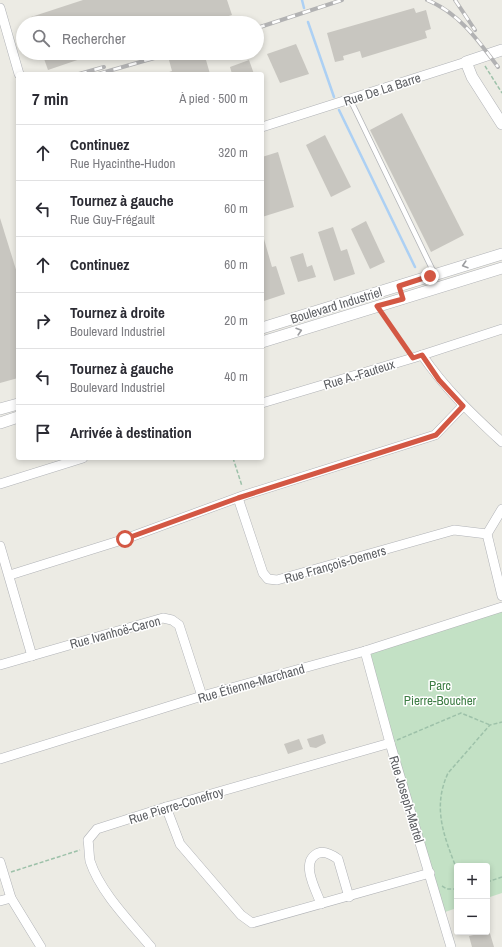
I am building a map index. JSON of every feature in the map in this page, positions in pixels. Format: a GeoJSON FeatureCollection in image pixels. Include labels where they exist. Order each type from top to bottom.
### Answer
{"type":"FeatureCollection","features":[{"type":"Feature","properties":{"kind":"street"},"geometry":{"type":"LineString","coordinates":[[0,8],[18,72]]}},
{"type":"Feature","properties":{"kind":"street","name":"Rue De La Barre"},"geometry":{"type":"LineString","coordinates":[[264,125],[502,50]]}},
{"type":"Feature","properties":{"kind":"street"},"geometry":{"type":"LineString","coordinates":[[466,62],[472,77],[502,124]]}},
{"type":"Feature","properties":{"kind":"street","name":"Boulevard Industriel"},"geometry":{"type":"LineString","coordinates":[[264,327],[502,254]]}},
{"type":"Feature","properties":{"kind":"street","name":"Boulevard Industriel"},"geometry":{"type":"LineString","coordinates":[[264,339],[335,320],[502,268]]}},
{"type":"Feature","properties":{"kind":"street"},"geometry":{"type":"LineString","coordinates":[[432,275],[434,289]]}},
{"type":"Feature","properties":{"kind":"street"},"geometry":{"type":"LineString","coordinates":[[399,286],[403,299]]}},
{"type":"Feature","properties":{"kind":"street"},"geometry":{"type":"LineString","coordinates":[[331,307],[335,320]]}},
{"type":"Feature","properties":{"kind":"street","name":"Rue A.-Fauteux"},"geometry":{"type":"LineString","coordinates":[[264,402],[413,358],[502,329]]}},
{"type":"Feature","properties":{"kind":"street"},"geometry":{"type":"LineString","coordinates":[[422,355],[439,380],[463,406],[502,442]]}},
{"type":"Feature","properties":{"kind":"street"},"geometry":{"type":"LineString","coordinates":[[0,409],[16,405]]}},
{"type":"Feature","properties":{"kind":"street"},"geometry":{"type":"LineString","coordinates":[[10,575],[125,539],[242,496],[436,435],[463,406]]}},
{"type":"Feature","properties":{"kind":"street"},"geometry":{"type":"LineString","coordinates":[[0,423],[16,418]]}},
{"type":"Feature","properties":{"kind":"street"},"geometry":{"type":"LineString","coordinates":[[0,484],[78,460]]}},
{"type":"Feature","properties":{"kind":"street","name":"Rue François-Demers"},"geometry":{"type":"LineString","coordinates":[[242,496],[263,574],[268,579],[277,580],[454,530],[487,534]]}},
{"type":"Feature","properties":{"kind":"street"},"geometry":{"type":"LineString","coordinates":[[502,510],[487,534],[502,596]]}},
{"type":"Feature","properties":{"kind":"street"},"geometry":{"type":"LineString","coordinates":[[0,546],[10,575],[32,656]]}},
{"type":"Feature","properties":{"kind":"street","name":"Rue Étienne-Marchand"},"geometry":{"type":"LineString","coordinates":[[0,759],[202,696],[365,651],[502,607]]}},
{"type":"Feature","properties":{"kind":"street","name":"Rue Ivanhoë-Caron"},"geometry":{"type":"LineString","coordinates":[[0,665],[163,618],[172,620],[179,625],[202,696]]}},
{"type":"Feature","properties":{"kind":"street","name":"Rue Joseph-Martel"},"geometry":{"type":"LineString","coordinates":[[365,651],[390,743],[451,947]]}},
{"type":"Feature","properties":{"kind":"street","name":"Rue Pierre-Conefroy"},"geometry":{"type":"LineString","coordinates":[[89,848],[88,840],[97,829],[166,807],[390,743]]}},
{"type":"Feature","properties":{"kind":"street"},"geometry":{"type":"LineString","coordinates":[[166,807],[180,844],[241,915],[252,923],[349,897],[430,873]]}},
{"type":"Feature","properties":{"kind":"street"},"geometry":{"type":"LineString","coordinates":[[89,848],[90,861],[100,882],[124,915],[151,947]]}},
{"type":"Feature","properties":{"kind":"street"},"geometry":{"type":"LineString","coordinates":[[321,904],[309,864],[311,857],[318,852],[328,853],[338,858],[349,897]]}},
{"type":"Feature","properties":{"kind":"street"},"geometry":{"type":"LineString","coordinates":[[0,862],[11,898],[41,947]]}},
{"type":"Feature","properties":{"kind":"street"},"geometry":{"type":"LineString","coordinates":[[0,901],[11,898]]}},
{"type":"Feature","properties":{"kind":"lane"},"geometry":{"type":"LineString","coordinates":[[350,99],[432,275]]}},
{"type":"Feature","properties":{"kind":"path"},"geometry":{"type":"LineString","coordinates":[[482,56],[485,67],[502,94]]}},
{"type":"Feature","properties":{"kind":"path"},"geometry":{"type":"LineString","coordinates":[[377,306],[413,358]]}},
{"type":"Feature","properties":{"kind":"path"},"geometry":{"type":"LineString","coordinates":[[233,460],[242,496]]}},
{"type":"Feature","properties":{"kind":"path"},"geometry":{"type":"LineString","coordinates":[[390,743],[461,713],[490,725]]}},
{"type":"Feature","properties":{"kind":"path"},"geometry":{"type":"LineString","coordinates":[[455,863],[440,822],[439,801],[448,773],[490,725],[502,722]]}},
{"type":"Feature","properties":{"kind":"path"},"geometry":{"type":"LineString","coordinates":[[4,874],[89,848]]}},
{"type":"Feature","properties":{"kind":"path"},"geometry":{"type":"LineString","coordinates":[[490,881],[502,877]]}},
{"type":"Feature","properties":{"kind":"path"},"geometry":{"type":"LineString","coordinates":[[433,885],[440,885],[447,889],[454,889]]}},
{"type":"Feature","properties":{"kind":"green space","name":"Parc Pierre-Boucher"},"geometry":{"type":"Polygon","coordinates":[[[502,607],[502,893],[490,897],[490,863],[454,863],[454,909],[442,913],[365,651],[502,607]]]}},
{"type":"Feature","properties":{"kind":"building"},"geometry":{"type":"Polygon","coordinates":[[[83,0],[227,0],[232,15],[229,16],[34,16],[83,0]]]}},
{"type":"Feature","properties":{"kind":"building"},"geometry":{"type":"Polygon","coordinates":[[[414,8],[416,13],[426,10],[431,29],[425,31],[427,38],[362,58],[360,51],[343,56],[344,60],[335,62],[327,33],[414,8]]]}},
{"type":"Feature","properties":{"kind":"building"},"geometry":{"type":"Polygon","coordinates":[[[296,44],[309,74],[280,83],[267,54],[296,44]]]}},
{"type":"Feature","properties":{"kind":"building"},"geometry":{"type":"Polygon","coordinates":[[[44,60],[77,60],[48,70],[44,60]]]}},
{"type":"Feature","properties":{"kind":"building"},"geometry":{"type":"Polygon","coordinates":[[[169,60],[206,60],[209,72],[169,72],[172,71],[169,60]]]}},
{"type":"Feature","properties":{"kind":"building"},"geometry":{"type":"Polygon","coordinates":[[[249,60],[253,72],[231,72],[230,67],[249,60]]]}},
{"type":"Feature","properties":{"kind":"building"},"geometry":{"type":"Polygon","coordinates":[[[402,113],[464,235],[431,252],[370,130],[402,113]]]}},
{"type":"Feature","properties":{"kind":"building"},"geometry":{"type":"Polygon","coordinates":[[[325,135],[351,187],[331,197],[306,145],[325,135]]]}},
{"type":"Feature","properties":{"kind":"building"},"geometry":{"type":"Polygon","coordinates":[[[278,152],[294,207],[264,216],[264,156],[278,152]]]}},
{"type":"Feature","properties":{"kind":"building"},"geometry":{"type":"Polygon","coordinates":[[[0,218],[16,270],[16,379],[0,383],[0,218]]]}},
{"type":"Feature","properties":{"kind":"building"},"geometry":{"type":"Polygon","coordinates":[[[366,221],[385,262],[370,269],[351,229],[366,221]]]}},
{"type":"Feature","properties":{"kind":"building"},"geometry":{"type":"Polygon","coordinates":[[[333,227],[341,251],[347,249],[355,274],[334,281],[318,232],[333,227]]]}},
{"type":"Feature","properties":{"kind":"building"},"geometry":{"type":"Polygon","coordinates":[[[264,239],[272,267],[276,266],[285,294],[264,301],[264,239]]]}},
{"type":"Feature","properties":{"kind":"building"},"geometry":{"type":"Polygon","coordinates":[[[303,253],[307,267],[312,265],[316,277],[298,282],[290,257],[303,253]]]}},
{"type":"Feature","properties":{"kind":"building"},"geometry":{"type":"Polygon","coordinates":[[[323,734],[326,743],[316,748],[310,747],[307,739],[323,734]]]}},
{"type":"Feature","properties":{"kind":"building"},"geometry":{"type":"Polygon","coordinates":[[[299,739],[303,749],[288,754],[284,744],[299,739]]]}},
{"type":"Feature","properties":{"kind":"building"},"geometry":{"type":"Polygon","coordinates":[[[490,933],[494,947],[472,947],[469,936],[490,935],[490,933]]]}},
{"type":"Feature","properties":{"kind":"waterway"},"geometry":{"type":"LineString","coordinates":[[302,0],[304,8]]}},
{"type":"Feature","properties":{"kind":"waterway"},"geometry":{"type":"LineString","coordinates":[[308,22],[334,97]]}},
{"type":"Feature","properties":{"kind":"waterway"},"geometry":{"type":"LineString","coordinates":[[339,110],[415,267]]}},
{"type":"Feature","properties":{"kind":"railway"},"geometry":{"type":"LineString","coordinates":[[264,26],[342,0]]}},
{"type":"Feature","properties":{"kind":"railway"},"geometry":{"type":"LineString","coordinates":[[427,0],[449,12],[467,28],[498,67]]}},
{"type":"Feature","properties":{"kind":"railway"},"geometry":{"type":"LineString","coordinates":[[455,0],[475,30]]}},
{"type":"Feature","properties":{"kind":"railway"},"geometry":{"type":"LineString","coordinates":[[105,72],[147,60]]}},
{"type":"Feature","properties":{"kind":"railway"},"geometry":{"type":"LineString","coordinates":[[86,72],[104,67]]}},
{"type":"Feature","properties":{"kind":"route"},"geometry":{"type":"LineString","coordinates":[[125,539],[238,498],[436,435],[463,406],[439,380],[422,355],[413,358],[377,306],[403,299],[399,286],[430,276]]}}]}
